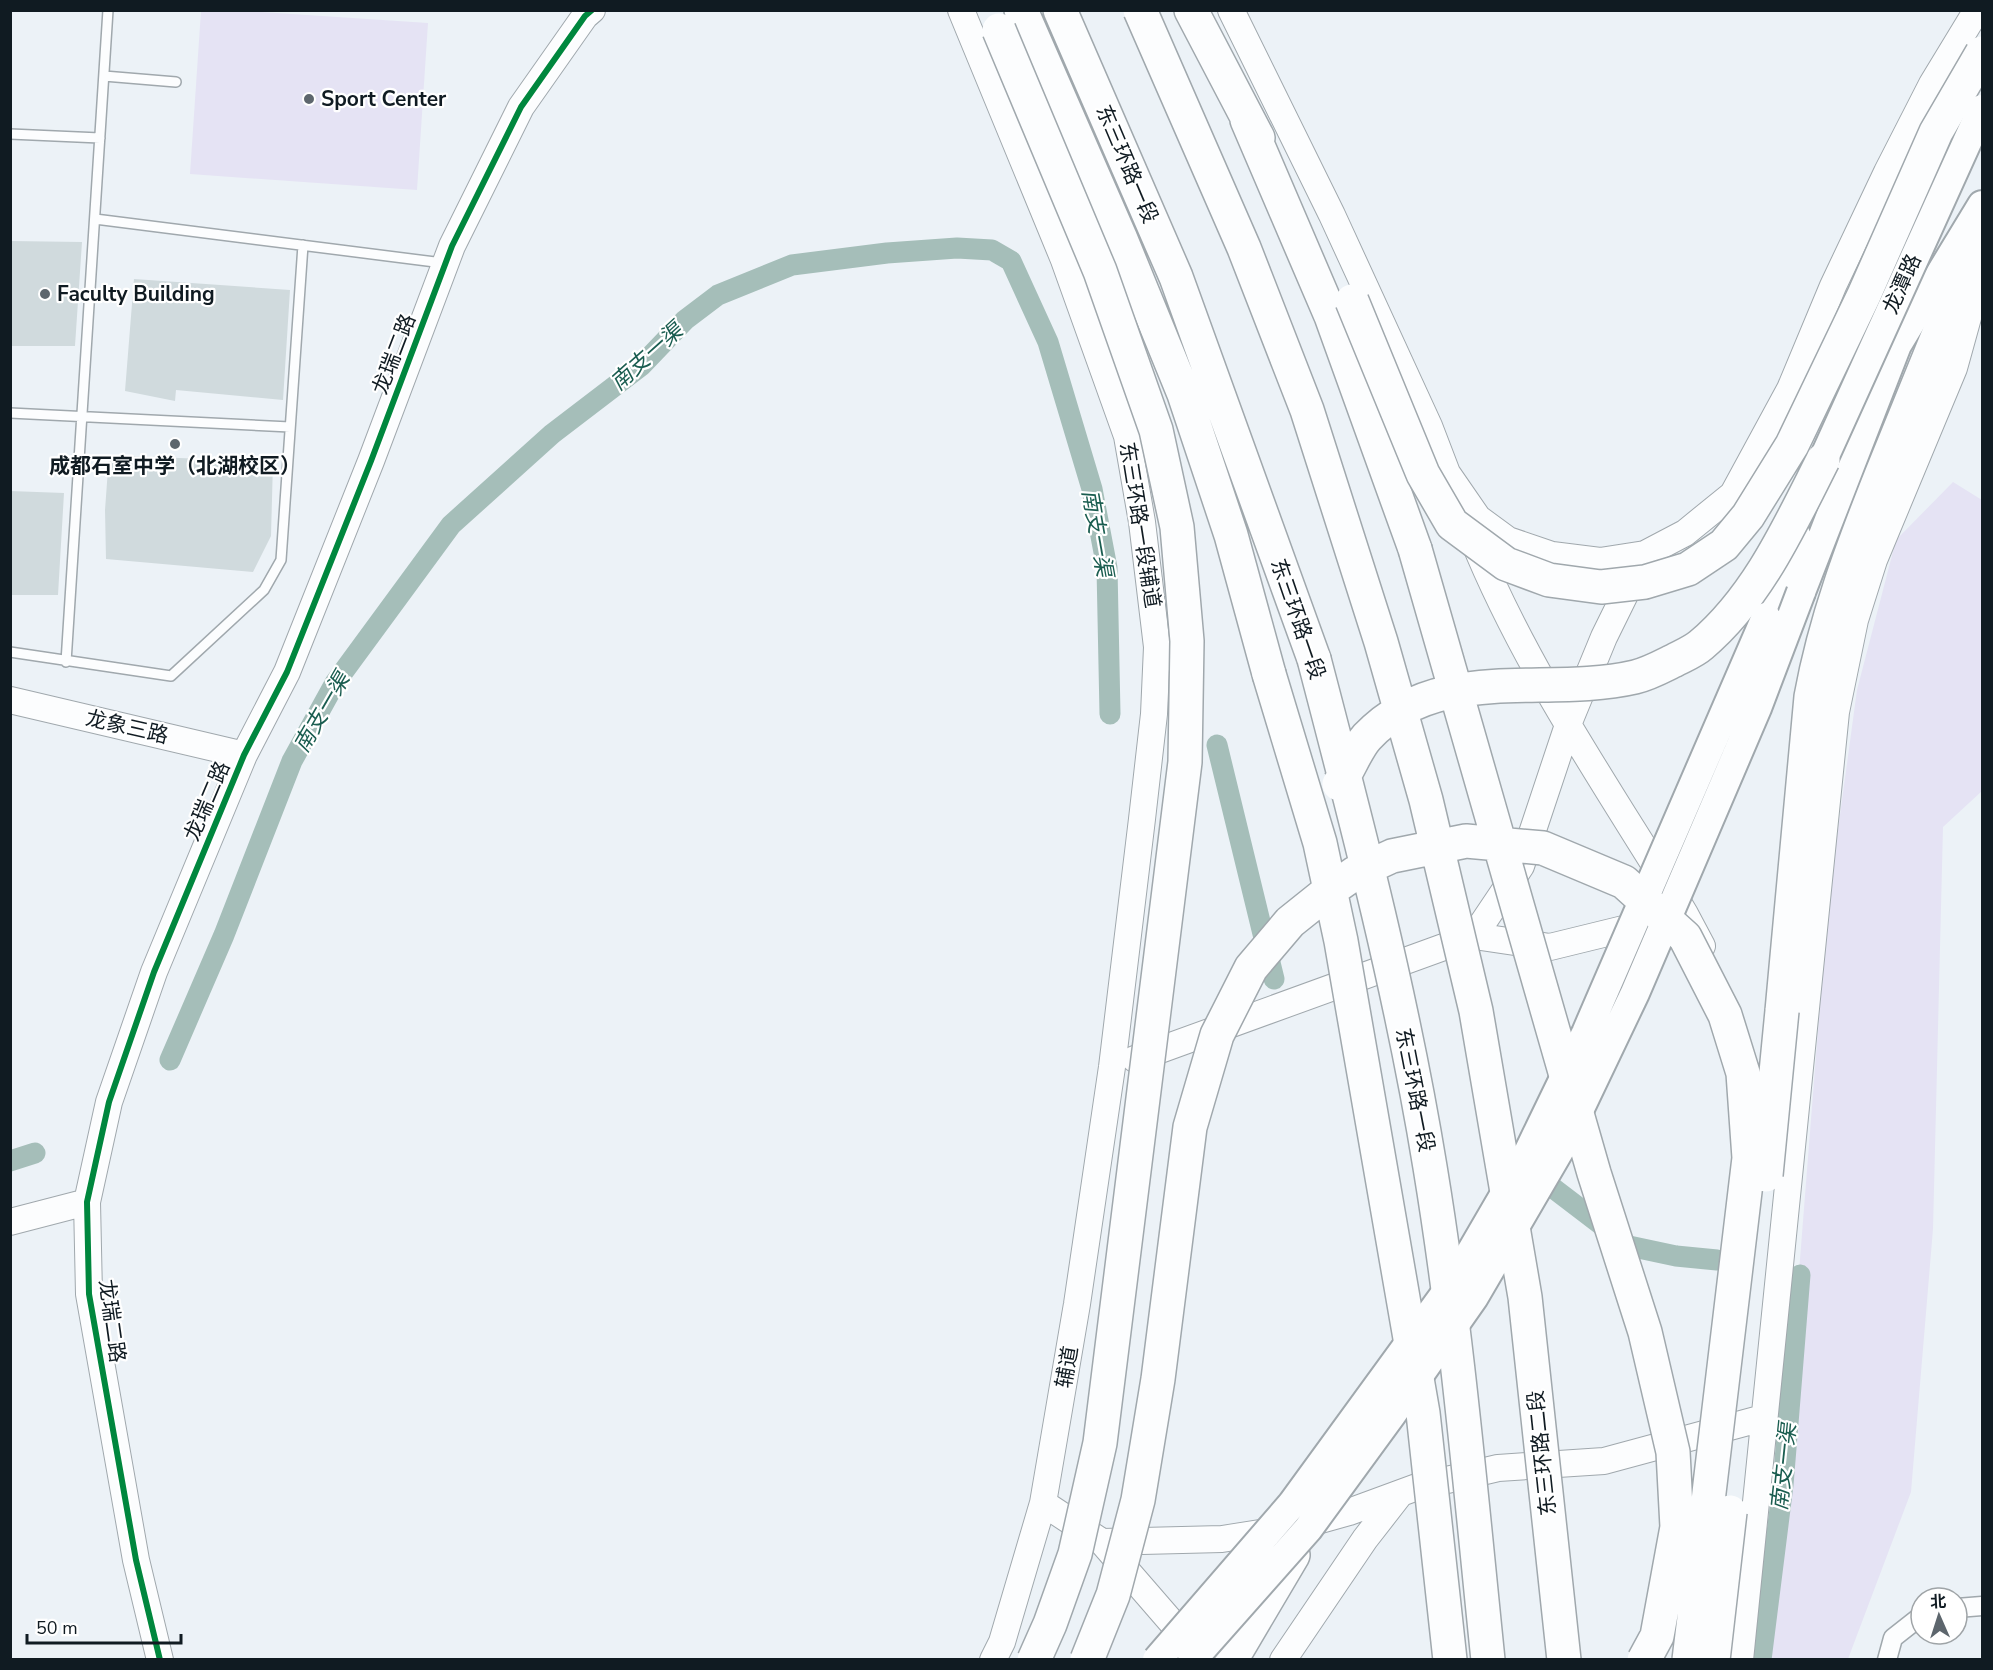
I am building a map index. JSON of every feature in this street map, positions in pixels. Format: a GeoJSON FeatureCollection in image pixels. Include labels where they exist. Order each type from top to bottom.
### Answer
{"type":"FeatureCollection","features":[{"type":"Feature","properties":{"kind":"highway","name":"东三环路一段"},"geometry":{"type":"LineString","coordinates":[[1060,10],[1176,277],[1314,659],[1378,904],[1430,1167],[1462,1402],[1488,1659]]}},
{"type":"Feature","properties":{"kind":"highway","name":"东三环路二段"},"geometry":{"type":"LineString","coordinates":[[1140,10],[1244,248],[1307,410],[1378,631],[1426,800],[1476,1011],[1517,1247],[1525,1297],[1564,1659]]}},
{"type":"Feature","properties":{"kind":"highway"},"geometry":{"type":"LineString","coordinates":[[1191,10],[1247,120],[1352,301],[1423,474],[1452,524],[1506,564],[1549,580],[1600,587],[1645,582],[1688,569],[1724,546],[1748,516],[1792,445],[1864,295],[1936,132],[1983,53]]}},
{"type":"Feature","properties":{"kind":"highway"},"geometry":{"type":"LineString","coordinates":[[1010,18],[1120,237],[1184,394],[1231,535],[1269,674],[1320,843],[1369,1093],[1388,1220],[1423,1413],[1450,1659]]}},
{"type":"Feature","properties":{"kind":"highway"},"geometry":{"type":"LineString","coordinates":[[1010,18],[1156,430],[1178,527],[1187,641],[1185,762],[1100,1443],[1075,1554],[1034,1659]]}},
{"type":"Feature","properties":{"kind":"highway"},"geometry":{"type":"LineString","coordinates":[[1247,120],[1331,316],[1415,549],[1591,1161],[1645,1332],[1673,1452],[1677,1527],[1657,1636],[1644,1659]]}},
{"type":"Feature","properties":{"kind":"highway"},"geometry":{"type":"LineString","coordinates":[[1713,1659],[1749,1342],[1811,697],[1819,649],[1845,567],[1927,359],[1983,229]]}},
{"type":"Feature","properties":{"kind":"highway"},"geometry":{"type":"LineString","coordinates":[[1320,843],[1338,787],[1366,738],[1403,707],[1429,696],[1470,689],[1604,683],[1638,677],[1700,647],[1728,617],[1774,556],[1823,460]]}},
{"type":"Feature","properties":{"kind":"highway"},"geometry":{"type":"LineString","coordinates":[[1087,1659],[1113,1594],[1138,1500],[1158,1379],[1190,1127],[1217,1035],[1251,968],[1290,922],[1325,894],[1355,873],[1392,856],[1466,842],[1542,848],[1624,882],[1685,937],[1725,1014],[1743,1073],[1749,1158],[1689,1659]]}},
{"type":"Feature","properties":{"kind":"highway"},"geometry":{"type":"LineString","coordinates":[[1232,1659],[1308,1528]]}},
{"type":"Feature","properties":{"kind":"main road","name":"龙瑞二路"},"geometry":{"type":"LineString","coordinates":[[160,1659],[136,1560],[89,1294],[87,1202],[108,1102],[154,972],[244,755],[287,672],[371,461],[445,264],[521,107],[585,16],[592,10]]}},
{"type":"Feature","properties":{"kind":"main road","name":"东三环路一段辅道"},"geometry":{"type":"LineString","coordinates":[[961,10],[1064,260],[1098,349],[1127,436],[1142,522],[1157,646],[1154,714],[1112,1067]]}},
{"type":"Feature","properties":{"kind":"main road"},"geometry":{"type":"LineString","coordinates":[[1231,10],[1332,215],[1429,426],[1498,600],[1529,657],[1685,914],[1720,981],[1792,1146]]}},
{"type":"Feature","properties":{"kind":"main road"},"geometry":{"type":"LineString","coordinates":[[1447,473],[1478,518],[1508,540],[1552,555],[1600,561],[1645,554],[1685,533],[1732,494],[1790,389],[1833,286],[1887,172],[1932,84],[1977,10]]}},
{"type":"Feature","properties":{"kind":"main road","name":"龙潭路"},"geometry":{"type":"LineString","coordinates":[[1157,1659],[1292,1504],[1453,1283],[1524,1161],[1586,1033],[1766,617],[1823,460],[1983,109]]}},
{"type":"Feature","properties":{"kind":"main road"},"geometry":{"type":"LineString","coordinates":[[1192,1659],[1308,1528],[1474,1297],[1567,1136],[1635,993],[1756,708],[1897,345],[1983,204]]}},
{"type":"Feature","properties":{"kind":"main road"},"geometry":{"type":"LineString","coordinates":[[1740,1659],[1836,712],[1855,620],[1874,560],[1954,368],[1983,267]]}},
{"type":"Feature","properties":{"kind":"main road"},"geometry":{"type":"LineString","coordinates":[[1474,936],[1521,866],[1569,722],[1604,636],[1645,554]]}},
{"type":"Feature","properties":{"kind":"main road","name":"龙象三路"},"geometry":{"type":"LineString","coordinates":[[10,700],[244,755]]}},
{"type":"Feature","properties":{"kind":"main road"},"geometry":{"type":"LineString","coordinates":[[1112,1067],[1474,936],[1550,947],[1685,914]]}},
{"type":"Feature","properties":{"kind":"main road","name":"辅道"},"geometry":{"type":"LineString","coordinates":[[993,1659],[1002,1642],[1044,1503],[1077,1304],[1112,1067]]}},
{"type":"Feature","properties":{"kind":"main road"},"geometry":{"type":"LineString","coordinates":[[10,1222],[87,1202]]}},
{"type":"Feature","properties":{"kind":"main road"},"geometry":{"type":"LineString","coordinates":[[1102,1542],[1222,1539],[1292,1528],[1400,1494],[1498,1468],[1604,1461],[1763,1418]]}},
{"type":"Feature","properties":{"kind":"main road"},"geometry":{"type":"LineString","coordinates":[[1283,1659],[1365,1539],[1400,1494]]}},
{"type":"Feature","properties":{"kind":"main road"},"geometry":{"type":"LineString","coordinates":[[1044,1503],[1102,1542],[1203,1659]]}},
{"type":"Feature","properties":{"kind":"street"},"geometry":{"type":"LineString","coordinates":[[1887,1659],[1893,1638],[1909,1625]]}},
{"type":"Feature","properties":{"kind":"lane"},"geometry":{"type":"LineString","coordinates":[[66,662],[108,10]]}},
{"type":"Feature","properties":{"kind":"lane"},"geometry":{"type":"LineString","coordinates":[[104,76],[176,82]]}},
{"type":"Feature","properties":{"kind":"lane"},"geometry":{"type":"LineString","coordinates":[[10,134],[100,138]]}},
{"type":"Feature","properties":{"kind":"lane"},"geometry":{"type":"LineString","coordinates":[[95,219],[445,264]]}},
{"type":"Feature","properties":{"kind":"lane"},"geometry":{"type":"LineString","coordinates":[[10,652],[171,676],[264,590],[281,560],[303,245]]}},
{"type":"Feature","properties":{"kind":"lane"},"geometry":{"type":"LineString","coordinates":[[10,413],[290,427]]}},
{"type":"Feature","properties":{"kind":"shaded area","name":"Sport Center"},"geometry":{"type":"Polygon","coordinates":[[[201,11],[245,11],[428,23],[417,190],[190,174],[201,11]]]}},
{"type":"Feature","properties":{"kind":"shaded area"},"geometry":{"type":"Polygon","coordinates":[[[1953,482],[1982,500],[1982,791],[1943,827],[1933,1229],[1911,1492],[1848,1659],[1763,1660],[1784,1463],[1828,903],[1857,690],[1896,540],[1953,482]]]}},
{"type":"Feature","properties":{"kind":"building","name":"Faculty Building"},"geometry":{"type":"Polygon","coordinates":[[[10,241],[82,242],[75,346],[10,346],[10,241]]]}},
{"type":"Feature","properties":{"kind":"building"},"geometry":{"type":"Polygon","coordinates":[[[134,279],[290,290],[283,400],[176,390],[175,401],[125,391],[134,279]]]}},
{"type":"Feature","properties":{"kind":"building"},"geometry":{"type":"Polygon","coordinates":[[[109,455],[273,462],[271,536],[253,572],[106,559],[105,510],[109,455]]]}},
{"type":"Feature","properties":{"kind":"building"},"geometry":{"type":"Polygon","coordinates":[[[10,491],[64,493],[58,595],[10,595],[10,491]]]}},
{"type":"Feature","properties":{"kind":"waterway","name":"南支一渠"},"geometry":{"type":"LineString","coordinates":[[170,1060],[224,935],[292,761],[335,683],[451,525],[552,434],[641,366],[685,320],[718,295],[792,265],[887,253],[957,248],[992,250],[1011,261],[1048,342],[1092,489],[1107,568],[1110,714]]}},
{"type":"Feature","properties":{"kind":"waterway","name":"南支一渠"},"geometry":{"type":"LineString","coordinates":[[1217,745],[1274,979]]}},
{"type":"Feature","properties":{"kind":"waterway","name":"南支一渠"},"geometry":{"type":"LineString","coordinates":[[10,1161],[35,1153]]}},
{"type":"Feature","properties":{"kind":"waterway","name":"南支一渠"},"geometry":{"type":"LineString","coordinates":[[1536,1175],[1629,1246],[1676,1256],[1717,1260]]}},
{"type":"Feature","properties":{"kind":"waterway","name":"南支一渠"},"geometry":{"type":"LineString","coordinates":[[1761,1660],[1783,1485],[1800,1275]]}},
{"type":"Feature","properties":{"kind":"cycle path"},"geometry":{"type":"LineString","coordinates":[[160,1660],[136,1560],[89,1294],[87,1202],[109,1102],[154,972],[244,755],[287,672],[371,461],[452,246],[521,107],[585,16],[592,10]]}},
{"type":"Feature","properties":{"kind":"place","name":"Sport Center"},"geometry":{"type":"Point","coordinates":[309,99]}},
{"type":"Feature","properties":{"kind":"place","name":"Faculty Building"},"geometry":{"type":"Point","coordinates":[45,294]}},
{"type":"Feature","properties":{"kind":"place","name":"成都石室中学（北湖校区）"},"geometry":{"type":"Point","coordinates":[175,444]}}]}
